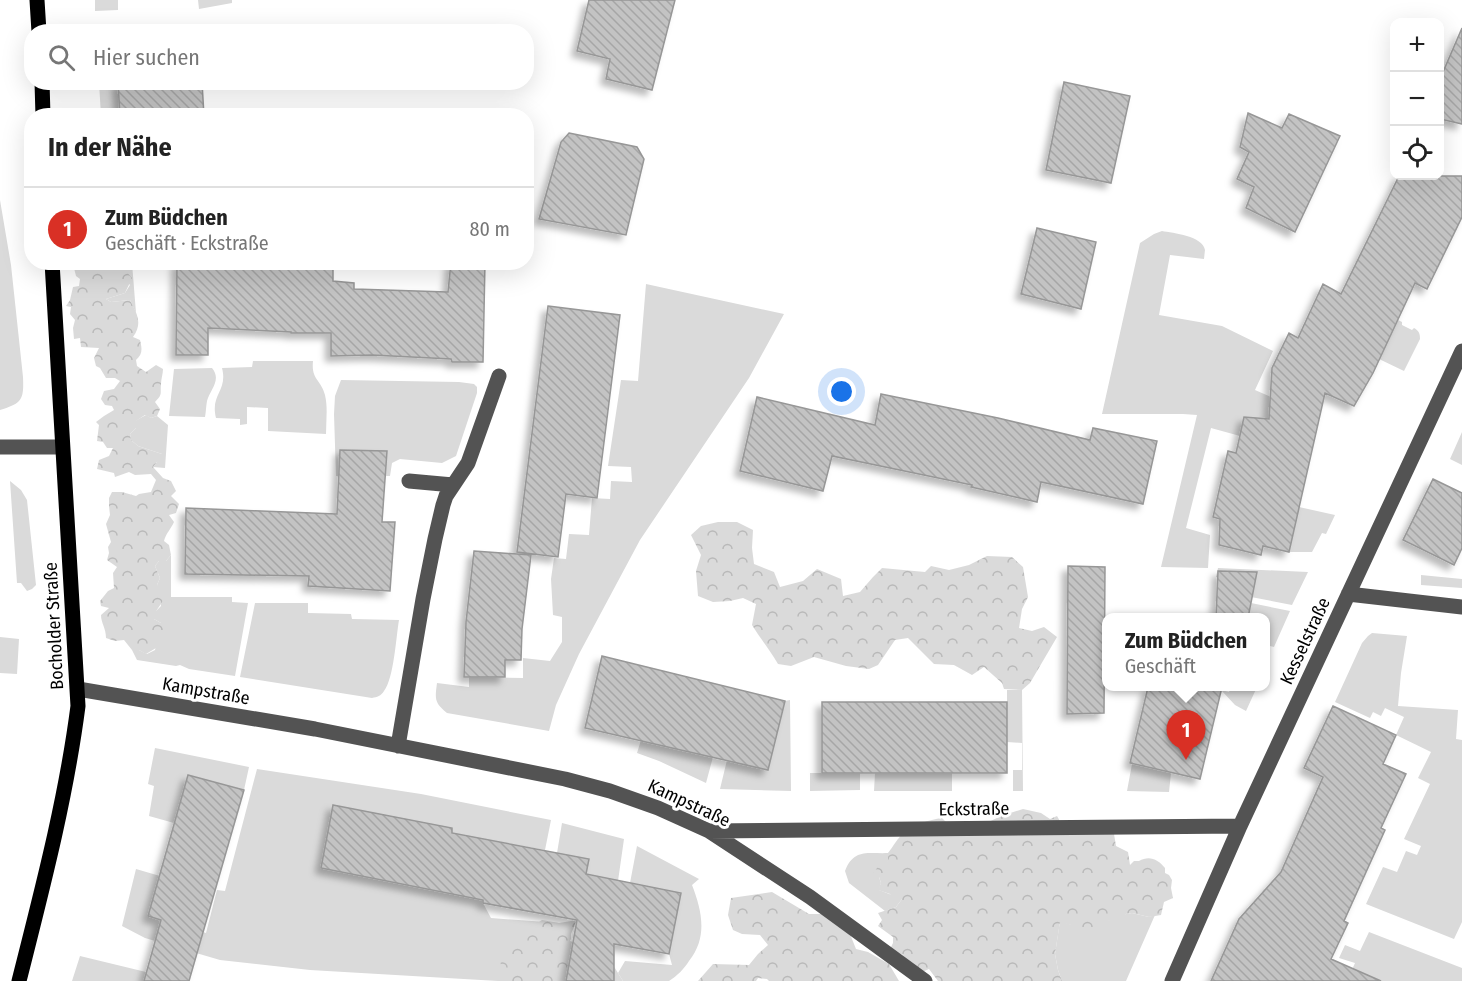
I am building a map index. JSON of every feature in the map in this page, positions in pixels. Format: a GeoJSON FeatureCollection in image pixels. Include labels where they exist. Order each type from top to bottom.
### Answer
{"type":"FeatureCollection","features":[{"type":"Feature","properties":{"kind":"main road"},"geometry":{"type":"LineString","coordinates":[[37,0],[38,24]]}},
{"type":"Feature","properties":{"kind":"main road"},"geometry":{"type":"LineString","coordinates":[[42,90],[43,108]]}},
{"type":"Feature","properties":{"kind":"main road","name":"Bocholder Straße"},"geometry":{"type":"LineString","coordinates":[[19,981],[73,745],[78,706],[52,270]]}},
{"type":"Feature","properties":{"kind":"street","name":"Kesselstraße"},"geometry":{"type":"LineString","coordinates":[[1172,981],[1239,826],[1462,351]]}},
{"type":"Feature","properties":{"kind":"street"},"geometry":{"type":"LineString","coordinates":[[398,746],[435,539],[446,496],[468,463],[499,376]]}},
{"type":"Feature","properties":{"kind":"street"},"geometry":{"type":"LineString","coordinates":[[0,447],[62,447]]}},
{"type":"Feature","properties":{"kind":"street"},"geometry":{"type":"LineString","coordinates":[[409,481],[453,485]]}},
{"type":"Feature","properties":{"kind":"street"},"geometry":{"type":"LineString","coordinates":[[1348,594],[1462,607]]}},
{"type":"Feature","properties":{"kind":"street","name":"Kampstraße"},"geometry":{"type":"LineString","coordinates":[[78,689],[315,729],[565,779],[610,791],[658,808],[709,831],[810,897],[925,981]]}},
{"type":"Feature","properties":{"kind":"street","name":"Eckstraße"},"geometry":{"type":"LineString","coordinates":[[709,831],[1239,826]]}},
{"type":"Feature","properties":{"kind":"green space"},"geometry":{"type":"Polygon","coordinates":[[[95,0],[118,0],[118,10],[95,11],[95,0]]]}},
{"type":"Feature","properties":{"kind":"green space"},"geometry":{"type":"Polygon","coordinates":[[[198,0],[232,0],[232,3],[199,9],[198,0]]]}},
{"type":"Feature","properties":{"kind":"green space"},"geometry":{"type":"Polygon","coordinates":[[[99,90],[118,90],[120,108],[101,108],[99,90]]]}},
{"type":"Feature","properties":{"kind":"green space"},"geometry":{"type":"Polygon","coordinates":[[[0,200],[11,265],[23,385],[20,400],[0,410],[0,200]]]}},
{"type":"Feature","properties":{"kind":"green space"},"geometry":{"type":"Polygon","coordinates":[[[1162,231],[1193,238],[1203,245],[1205,250],[1204,259],[1170,255],[1159,315],[1222,326],[1273,351],[1255,390],[1271,397],[1269,419],[1240,436],[1211,428],[1186,528],[1210,535],[1208,568],[1161,567],[1197,415],[1102,414],[1140,243],[1162,231]]]}},
{"type":"Feature","properties":{"kind":"green space"},"geometry":{"type":"Polygon","coordinates":[[[74,270],[125,270],[132,278],[125,293],[106,299],[111,302],[130,300],[135,310],[138,327],[133,337],[140,340],[141,348],[141,353],[136,360],[137,366],[146,372],[156,365],[163,369],[161,394],[155,402],[160,409],[157,416],[151,418],[145,415],[136,421],[136,428],[130,434],[131,440],[138,446],[162,454],[163,461],[157,462],[153,467],[163,478],[171,481],[176,491],[171,496],[179,504],[176,513],[169,515],[174,522],[164,541],[169,545],[171,555],[166,561],[159,561],[155,566],[160,578],[157,585],[162,590],[163,599],[154,619],[168,630],[161,645],[146,654],[139,650],[132,650],[124,640],[115,641],[106,638],[101,615],[109,608],[101,606],[100,601],[108,591],[114,588],[113,573],[117,567],[107,560],[108,547],[111,542],[106,524],[110,515],[109,498],[112,492],[136,496],[151,492],[156,480],[151,474],[135,475],[129,472],[115,477],[114,473],[97,469],[99,460],[109,456],[113,448],[107,448],[103,442],[97,441],[99,425],[96,422],[114,410],[112,406],[105,405],[101,399],[104,391],[114,389],[120,381],[115,378],[106,378],[96,366],[94,358],[99,348],[81,347],[80,338],[74,339],[75,320],[70,314],[71,307],[66,306],[73,287],[79,286],[80,279],[76,276],[74,270]]]}},
{"type":"Feature","properties":{"kind":"green space"},"geometry":{"type":"Polygon","coordinates":[[[118,270],[133,270],[136,313],[130,300],[111,302],[106,299],[125,293],[130,285],[118,270]]]}},
{"type":"Feature","properties":{"kind":"green space"},"geometry":{"type":"Polygon","coordinates":[[[646,284],[784,314],[749,378],[640,540],[579,654],[556,705],[549,731],[447,713],[436,700],[437,683],[469,687],[469,677],[523,678],[523,658],[550,661],[562,642],[562,617],[553,615],[551,579],[554,558],[566,559],[569,534],[589,535],[592,498],[610,499],[611,481],[632,482],[631,467],[608,466],[621,380],[638,381],[646,284]]]}},
{"type":"Feature","properties":{"kind":"green space"},"geometry":{"type":"Polygon","coordinates":[[[1398,320],[1412,330],[1416,329],[1420,335],[1404,371],[1379,359],[1398,320]]]}},
{"type":"Feature","properties":{"kind":"green space"},"geometry":{"type":"Polygon","coordinates":[[[253,361],[313,361],[313,372],[326,400],[326,434],[268,431],[268,408],[247,407],[247,424],[240,425],[240,419],[216,418],[215,403],[223,382],[222,368],[252,367],[253,361]]]}},
{"type":"Feature","properties":{"kind":"green space"},"geometry":{"type":"Polygon","coordinates":[[[212,368],[216,381],[207,401],[205,417],[169,416],[174,369],[212,368]]]}},
{"type":"Feature","properties":{"kind":"green space"},"geometry":{"type":"Polygon","coordinates":[[[341,380],[474,384],[477,387],[477,393],[456,456],[442,463],[400,459],[392,463],[390,476],[336,476],[334,414],[335,396],[341,380]]]}},
{"type":"Feature","properties":{"kind":"green space"},"geometry":{"type":"Polygon","coordinates":[[[146,415],[151,418],[157,416],[168,425],[165,468],[153,467],[162,454],[138,446],[131,440],[130,434],[136,428],[135,421],[146,415]]]}},
{"type":"Feature","properties":{"kind":"green space"},"geometry":{"type":"Polygon","coordinates":[[[1462,432],[1462,465],[1450,459],[1462,432]]]}},
{"type":"Feature","properties":{"kind":"green space"},"geometry":{"type":"Polygon","coordinates":[[[10,481],[21,490],[27,500],[36,585],[27,591],[21,583],[17,583],[10,481]]]}},
{"type":"Feature","properties":{"kind":"green space"},"geometry":{"type":"Polygon","coordinates":[[[1299,507],[1335,515],[1326,534],[1322,533],[1312,552],[1289,552],[1299,507]]]}},
{"type":"Feature","properties":{"kind":"green space"},"geometry":{"type":"Polygon","coordinates":[[[718,522],[737,522],[753,530],[754,564],[774,572],[780,587],[803,581],[817,569],[841,579],[843,596],[860,592],[882,568],[925,572],[931,566],[949,570],[969,565],[987,556],[1012,557],[1023,567],[1028,597],[1022,609],[1019,628],[1032,631],[1044,627],[1057,637],[1030,683],[1022,690],[1004,689],[1002,683],[984,667],[972,675],[954,665],[934,664],[908,638],[895,640],[878,665],[869,669],[846,666],[814,657],[791,666],[778,664],[752,625],[756,604],[743,598],[713,602],[698,596],[696,571],[701,555],[691,535],[701,526],[718,522]]]}},
{"type":"Feature","properties":{"kind":"green space"},"geometry":{"type":"Polygon","coordinates":[[[171,555],[171,597],[232,597],[232,602],[248,603],[235,676],[189,669],[180,665],[137,660],[132,650],[139,650],[147,654],[155,650],[161,623],[154,619],[154,613],[161,606],[157,585],[160,578],[155,566],[159,561],[166,561],[171,555]]]}},
{"type":"Feature","properties":{"kind":"green space"},"geometry":{"type":"Polygon","coordinates":[[[1218,568],[1308,572],[1292,605],[1251,597],[1254,586],[1216,577],[1218,568]]]}},
{"type":"Feature","properties":{"kind":"green space"},"geometry":{"type":"Polygon","coordinates":[[[1421,575],[1462,579],[1462,588],[1421,585],[1421,575]]]}},
{"type":"Feature","properties":{"kind":"green space"},"geometry":{"type":"Polygon","coordinates":[[[255,603],[308,603],[308,613],[351,614],[352,619],[399,620],[392,667],[383,693],[372,698],[240,677],[255,603]]]}},
{"type":"Feature","properties":{"kind":"green space"},"geometry":{"type":"Polygon","coordinates":[[[1251,603],[1290,611],[1274,647],[1270,646],[1270,613],[1249,613],[1251,603]]]}},
{"type":"Feature","properties":{"kind":"green space"},"geometry":{"type":"Polygon","coordinates":[[[1372,633],[1407,636],[1398,706],[1458,710],[1456,739],[1462,740],[1462,922],[1454,939],[1366,904],[1383,867],[1397,872],[1406,851],[1417,855],[1421,846],[1404,839],[1430,784],[1418,778],[1431,752],[1396,735],[1404,717],[1385,708],[1381,716],[1373,712],[1370,718],[1335,702],[1362,643],[1372,633]]]}},
{"type":"Feature","properties":{"kind":"green space"},"geometry":{"type":"Polygon","coordinates":[[[0,637],[19,639],[17,674],[0,673],[0,637]]]}},
{"type":"Feature","properties":{"kind":"green space"},"geometry":{"type":"Polygon","coordinates":[[[1007,690],[1022,690],[1023,791],[1013,791],[1013,770],[1022,770],[1022,743],[1007,742],[1007,690]]]}},
{"type":"Feature","properties":{"kind":"green space"},"geometry":{"type":"Polygon","coordinates":[[[1222,691],[1255,691],[1246,711],[1235,705],[1222,691]]]}},
{"type":"Feature","properties":{"kind":"green space"},"geometry":{"type":"Polygon","coordinates":[[[790,700],[791,791],[720,789],[727,760],[768,770],[785,701],[790,700]]]}},
{"type":"Feature","properties":{"kind":"green space"},"geometry":{"type":"Polygon","coordinates":[[[641,740],[713,757],[706,783],[637,753],[641,740]]]}},
{"type":"Feature","properties":{"kind":"green space"},"geometry":{"type":"Polygon","coordinates":[[[155,748],[249,767],[244,790],[188,775],[174,823],[149,816],[154,786],[148,784],[155,748]]]}},
{"type":"Feature","properties":{"kind":"green space"},"geometry":{"type":"Polygon","coordinates":[[[1132,764],[1171,773],[1169,792],[1127,791],[1132,764]]]}},
{"type":"Feature","properties":{"kind":"green space"},"geometry":{"type":"Polygon","coordinates":[[[257,769],[421,794],[551,820],[545,850],[494,841],[483,903],[491,918],[559,923],[545,981],[498,981],[310,970],[220,960],[145,938],[122,926],[136,869],[160,876],[149,917],[206,933],[217,890],[225,891],[257,769]]]}},
{"type":"Feature","properties":{"kind":"green space"},"geometry":{"type":"Polygon","coordinates":[[[810,773],[860,773],[860,790],[810,791],[810,773]]]}},
{"type":"Feature","properties":{"kind":"green space"},"geometry":{"type":"Polygon","coordinates":[[[875,773],[952,773],[952,791],[874,791],[875,773]]]}},
{"type":"Feature","properties":{"kind":"green space"},"geometry":{"type":"Polygon","coordinates":[[[1023,809],[1041,813],[1050,819],[1057,816],[1074,835],[1079,832],[1114,834],[1116,846],[1128,852],[1130,865],[1134,861],[1150,858],[1165,868],[1165,873],[1172,880],[1173,898],[1164,902],[1161,915],[1149,917],[1126,914],[1120,921],[1110,920],[1093,931],[1060,922],[1055,954],[1062,981],[938,981],[929,969],[922,972],[906,963],[903,955],[890,949],[893,937],[878,926],[882,920],[878,913],[896,907],[902,899],[893,900],[890,894],[878,890],[881,883],[879,877],[873,874],[881,862],[888,861],[888,853],[902,835],[922,823],[942,818],[956,832],[970,831],[1001,816],[1023,809]]]}},
{"type":"Feature","properties":{"kind":"green space"},"geometry":{"type":"Polygon","coordinates":[[[562,823],[624,839],[618,881],[586,874],[589,859],[557,853],[562,823]]]}},
{"type":"Feature","properties":{"kind":"green space"},"geometry":{"type":"Polygon","coordinates":[[[637,846],[699,879],[692,885],[700,914],[699,943],[685,967],[669,981],[623,981],[618,973],[625,961],[672,965],[669,954],[681,893],[630,883],[637,846]]]}},
{"type":"Feature","properties":{"kind":"green space"},"geometry":{"type":"Polygon","coordinates":[[[888,853],[888,861],[879,877],[881,883],[879,890],[902,899],[896,907],[885,911],[849,883],[845,871],[857,855],[888,853]]]}},
{"type":"Feature","properties":{"kind":"green space"},"geometry":{"type":"Polygon","coordinates":[[[772,892],[809,914],[830,914],[848,929],[856,949],[868,952],[889,964],[899,981],[769,981],[758,978],[756,981],[698,981],[713,964],[749,965],[768,945],[760,935],[742,934],[733,930],[728,915],[731,898],[772,892]]]}},
{"type":"Feature","properties":{"kind":"green space"},"geometry":{"type":"Polygon","coordinates":[[[1132,913],[1149,917],[1155,915],[1126,981],[1062,981],[1055,954],[1060,921],[1072,925],[1110,920],[1132,913]]]}},
{"type":"Feature","properties":{"kind":"green space"},"geometry":{"type":"Polygon","coordinates":[[[542,920],[559,923],[577,920],[570,941],[613,965],[623,981],[506,981],[501,967],[503,950],[514,938],[542,920]]]}},
{"type":"Feature","properties":{"kind":"green space"},"geometry":{"type":"Polygon","coordinates":[[[1369,932],[1462,968],[1462,981],[1347,981],[1355,963],[1339,958],[1345,945],[1360,951],[1369,932]]]}},
{"type":"Feature","properties":{"kind":"green space"},"geometry":{"type":"Polygon","coordinates":[[[80,956],[146,972],[144,981],[72,981],[80,956]]]}},
{"type":"Feature","properties":{"kind":"building"},"geometry":{"type":"Polygon","coordinates":[[[589,0],[675,0],[652,90],[606,79],[610,59],[577,51],[589,0]]]}},
{"type":"Feature","properties":{"kind":"building"},"geometry":{"type":"Polygon","coordinates":[[[1462,28],[1462,124],[1444,120],[1444,70],[1462,28]]]}},
{"type":"Feature","properties":{"kind":"building"},"geometry":{"type":"Polygon","coordinates":[[[1064,82],[1130,96],[1111,183],[1046,170],[1064,82]]]}},
{"type":"Feature","properties":{"kind":"building"},"geometry":{"type":"Polygon","coordinates":[[[118,90],[202,90],[204,108],[120,108],[118,90]]]}},
{"type":"Feature","properties":{"kind":"building"},"geometry":{"type":"Polygon","coordinates":[[[1248,113],[1282,128],[1289,114],[1340,136],[1295,232],[1246,208],[1254,187],[1237,179],[1249,152],[1240,147],[1248,113]]]}},
{"type":"Feature","properties":{"kind":"building"},"geometry":{"type":"Polygon","coordinates":[[[569,133],[637,147],[644,159],[626,235],[539,219],[561,142],[569,133]]]}},
{"type":"Feature","properties":{"kind":"building"},"geometry":{"type":"Polygon","coordinates":[[[1444,176],[1462,176],[1462,217],[1427,289],[1415,283],[1373,373],[1354,406],[1325,393],[1289,552],[1263,546],[1261,555],[1219,545],[1220,519],[1213,517],[1228,451],[1236,453],[1244,417],[1269,419],[1272,368],[1289,333],[1298,338],[1323,284],[1341,294],[1397,180],[1444,180],[1444,176]]]}},
{"type":"Feature","properties":{"kind":"building"},"geometry":{"type":"Polygon","coordinates":[[[1037,228],[1096,242],[1081,309],[1021,294],[1037,228]]]}},
{"type":"Feature","properties":{"kind":"building"},"geometry":{"type":"Polygon","coordinates":[[[177,270],[333,270],[333,281],[354,283],[354,289],[448,292],[450,270],[485,270],[483,362],[452,362],[451,359],[372,355],[331,356],[331,333],[208,328],[208,355],[176,355],[177,270]]]}},
{"type":"Feature","properties":{"kind":"building"},"geometry":{"type":"Polygon","coordinates":[[[548,306],[620,315],[597,498],[566,494],[558,557],[517,552],[548,306]]]}},
{"type":"Feature","properties":{"kind":"building"},"geometry":{"type":"Polygon","coordinates":[[[881,394],[1090,440],[1093,428],[1157,441],[1143,504],[1041,482],[1037,502],[971,487],[972,485],[832,456],[823,491],[740,471],[757,397],[875,425],[881,394]]]}},
{"type":"Feature","properties":{"kind":"building"},"geometry":{"type":"Polygon","coordinates":[[[340,450],[387,451],[382,522],[395,522],[390,591],[308,586],[309,576],[185,574],[186,508],[337,514],[340,450]]]}},
{"type":"Feature","properties":{"kind":"building"},"geometry":{"type":"Polygon","coordinates":[[[1433,479],[1462,493],[1462,548],[1454,565],[1403,540],[1433,479]]]}},
{"type":"Feature","properties":{"kind":"building"},"geometry":{"type":"Polygon","coordinates":[[[474,551],[531,555],[522,629],[521,660],[505,660],[505,677],[464,677],[466,622],[474,551]]]}},
{"type":"Feature","properties":{"kind":"building"},"geometry":{"type":"Polygon","coordinates":[[[1068,566],[1105,567],[1105,613],[1102,613],[1104,713],[1067,714],[1068,566]]]}},
{"type":"Feature","properties":{"kind":"building"},"geometry":{"type":"Polygon","coordinates":[[[1218,571],[1257,572],[1249,613],[1216,613],[1218,571]]]}},
{"type":"Feature","properties":{"kind":"building"},"geometry":{"type":"Polygon","coordinates":[[[602,656],[785,701],[768,770],[585,728],[602,656]]]}},
{"type":"Feature","properties":{"kind":"building"},"geometry":{"type":"Polygon","coordinates":[[[1147,691],[1221,691],[1200,779],[1130,763],[1147,691]]]}},
{"type":"Feature","properties":{"kind":"building"},"geometry":{"type":"Polygon","coordinates":[[[822,702],[1007,702],[1007,773],[822,773],[822,702]]]}},
{"type":"Feature","properties":{"kind":"building"},"geometry":{"type":"Polygon","coordinates":[[[1333,706],[1396,735],[1383,764],[1406,774],[1381,828],[1385,830],[1344,921],[1348,923],[1331,959],[1381,981],[1211,981],[1239,919],[1281,872],[1323,777],[1304,768],[1333,706]]]}},
{"type":"Feature","properties":{"kind":"building"},"geometry":{"type":"Polygon","coordinates":[[[188,775],[244,790],[189,981],[144,981],[161,920],[148,916],[188,775]]]}},
{"type":"Feature","properties":{"kind":"building"},"geometry":{"type":"Polygon","coordinates":[[[333,805],[452,828],[452,833],[589,859],[586,874],[681,893],[669,954],[614,944],[614,981],[566,981],[577,920],[483,903],[483,900],[321,868],[333,805]]]}},
{"type":"Feature","properties":{"kind":"place","name":"Zum Büdchen"},"geometry":{"type":"Point","coordinates":[1186,760]}}]}
